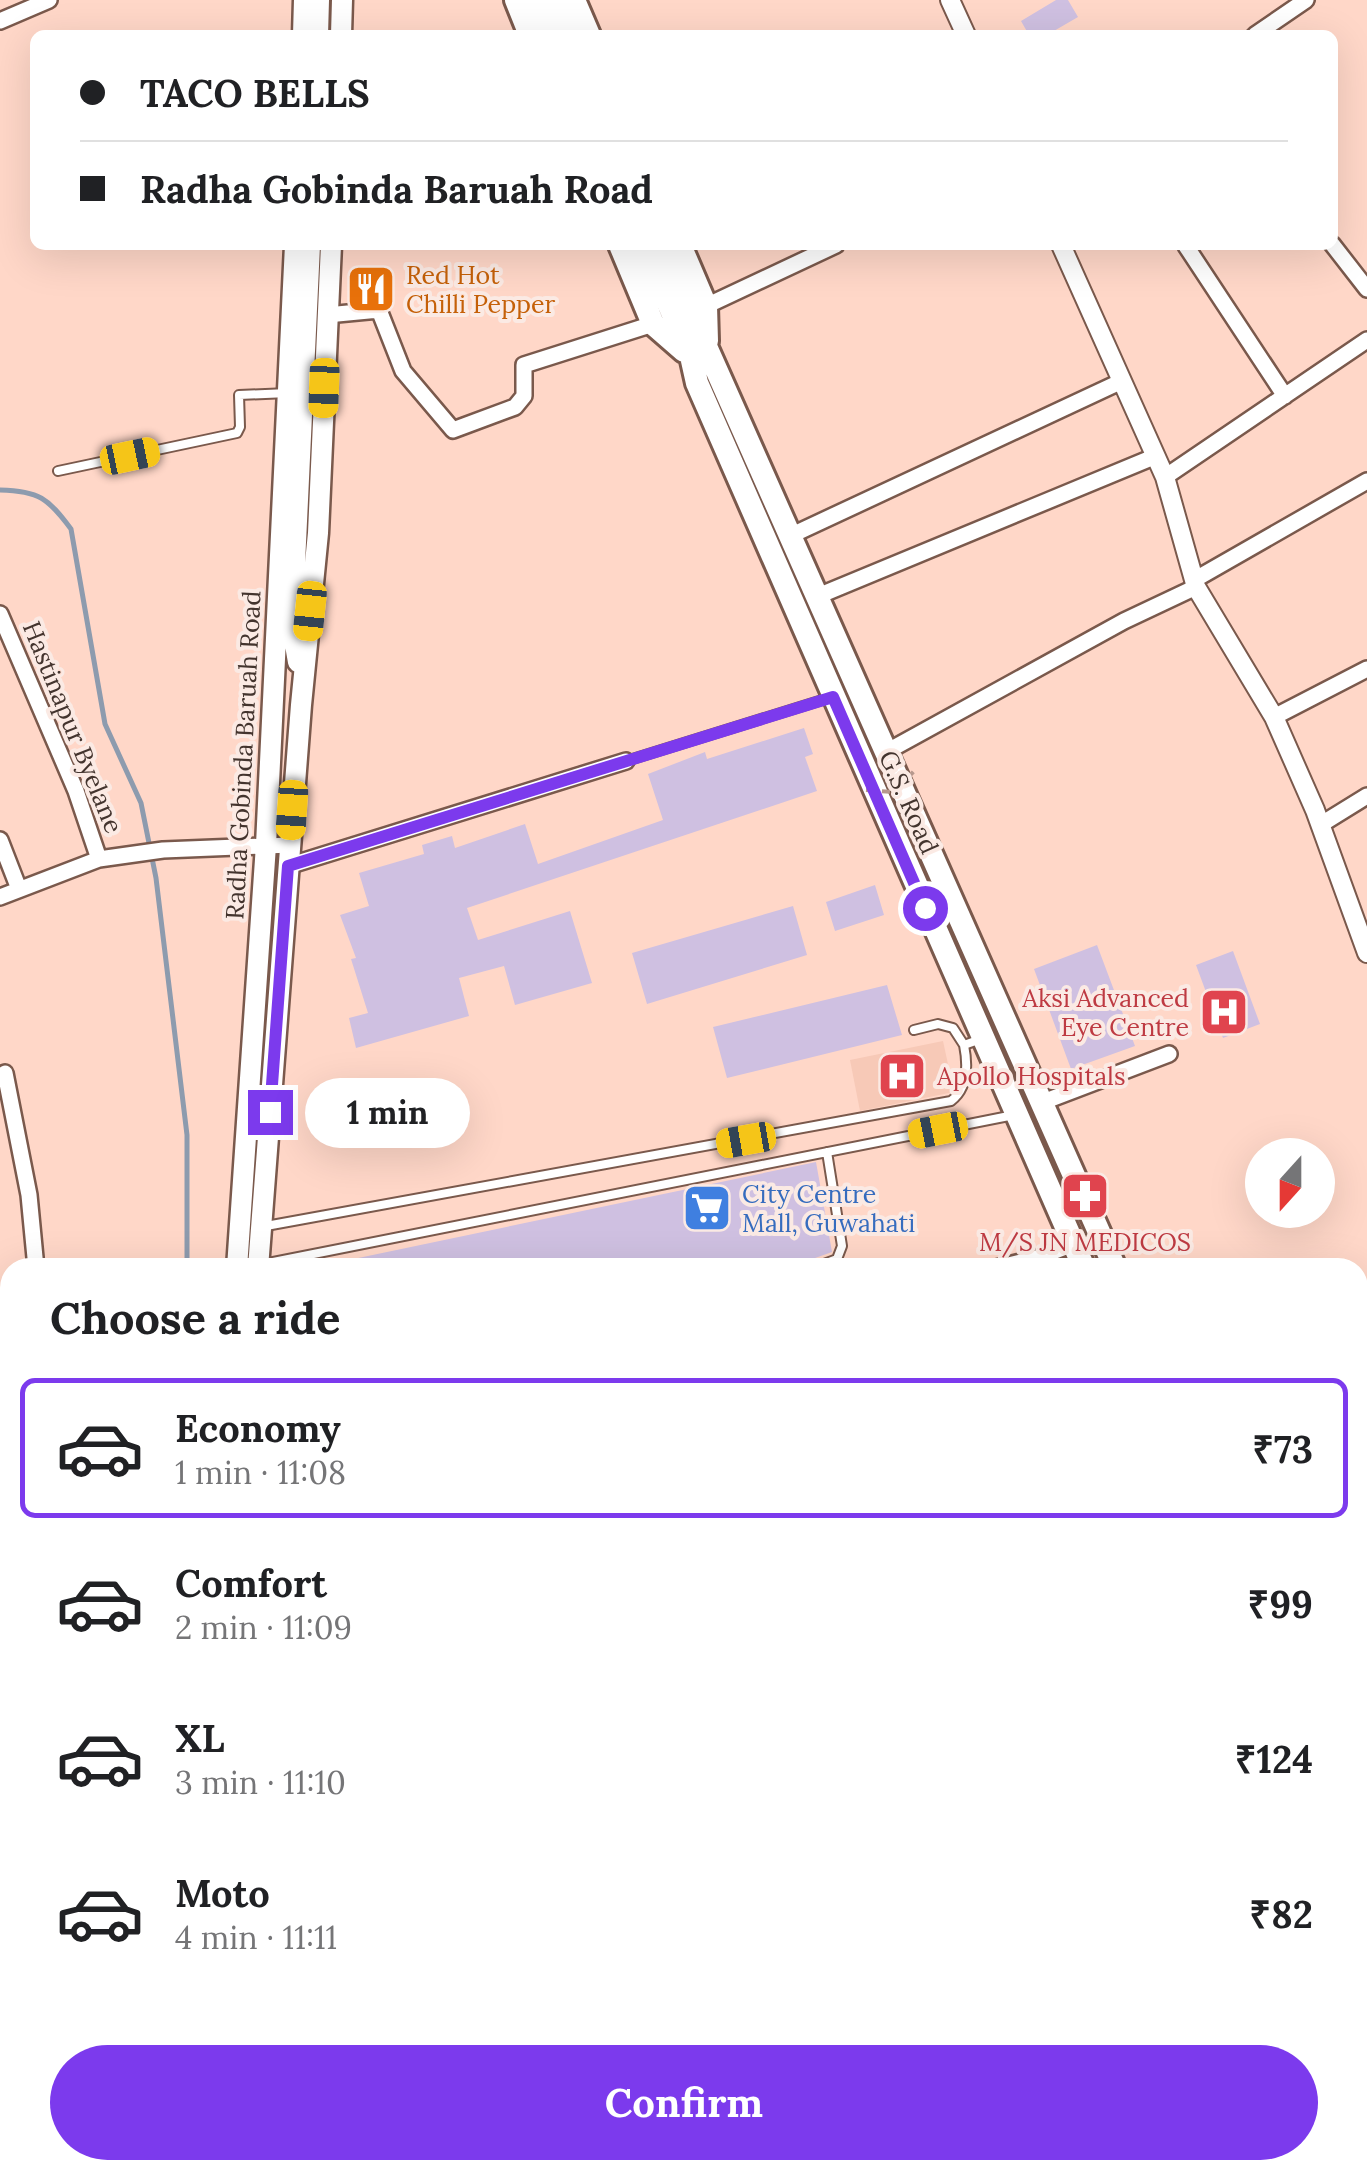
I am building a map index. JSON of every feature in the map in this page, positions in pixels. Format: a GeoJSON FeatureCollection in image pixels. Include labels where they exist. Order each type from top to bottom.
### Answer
{"type":"FeatureCollection","features":[{"type":"Feature","properties":{"kind":"main road"},"geometry":{"type":"LineString","coordinates":[[303,30],[304,0]]}},
{"type":"Feature","properties":{"kind":"main road"},"geometry":{"type":"LineString","coordinates":[[318,30],[320,0]]}},
{"type":"Feature","properties":{"kind":"main road"},"geometry":{"type":"LineString","coordinates":[[341,30],[342,0]]}},
{"type":"Feature","properties":{"kind":"main road"},"geometry":{"type":"LineString","coordinates":[[516,0],[528,30]]}},
{"type":"Feature","properties":{"kind":"main road"},"geometry":{"type":"LineString","coordinates":[[537,0],[550,30]]}},
{"type":"Feature","properties":{"kind":"main road"},"geometry":{"type":"LineString","coordinates":[[556,0],[569,30]]}},
{"type":"Feature","properties":{"kind":"main road"},"geometry":{"type":"LineString","coordinates":[[574,0],[587,30]]}},
{"type":"Feature","properties":{"kind":"main road","name":"Radha Gobinda Baruah Road"},"geometry":{"type":"LineString","coordinates":[[252,1258],[272,685],[295,250]]}},
{"type":"Feature","properties":{"kind":"main road"},"geometry":{"type":"LineString","coordinates":[[302,690],[293,620],[310,250]]}},
{"type":"Feature","properties":{"kind":"main road","name":"Radha Gobinda Baruah Road"},"geometry":{"type":"LineString","coordinates":[[254,1258],[261,1226],[302,690],[318,533],[331,250]]}},
{"type":"Feature","properties":{"kind":"main road"},"geometry":{"type":"LineString","coordinates":[[624,250],[680,314]]}},
{"type":"Feature","properties":{"kind":"main road"},"geometry":{"type":"LineString","coordinates":[[646,250],[699,354]]}},
{"type":"Feature","properties":{"kind":"main road"},"geometry":{"type":"LineString","coordinates":[[662,250],[680,314],[699,354]]}},
{"type":"Feature","properties":{"kind":"main road"},"geometry":{"type":"LineString","coordinates":[[680,250],[680,314]]}},
{"type":"Feature","properties":{"kind":"main road","name":"G.S. Road"},"geometry":{"type":"LineString","coordinates":[[699,354],[720,372],[1111,1258]]}},
{"type":"Feature","properties":{"kind":"main road","name":"G.S. Road"},"geometry":{"type":"LineString","coordinates":[[699,354],[697,383],[978,1046],[1015,1114],[1079,1258]]}},
{"type":"Feature","properties":{"kind":"main road"},"geometry":{"type":"LineString","coordinates":[[272,685],[293,620]]}},
{"type":"Feature","properties":{"kind":"street"},"geometry":{"type":"LineString","coordinates":[[0,21],[49,0]]}},
{"type":"Feature","properties":{"kind":"street"},"geometry":{"type":"LineString","coordinates":[[950,0],[964,30]]}},
{"type":"Feature","properties":{"kind":"street"},"geometry":{"type":"LineString","coordinates":[[1262,30],[1306,0]]}},
{"type":"Feature","properties":{"kind":"street"},"geometry":{"type":"LineString","coordinates":[[327,315],[379,310],[403,372],[453,430],[515,407],[524,396],[524,365],[680,314],[825,250]]}},
{"type":"Feature","properties":{"kind":"street"},"geometry":{"type":"LineString","coordinates":[[1062,250],[1165,477],[1195,584],[1274,717],[1363,931],[1367,952]]}},
{"type":"Feature","properties":{"kind":"street"},"geometry":{"type":"LineString","coordinates":[[1189,250],[1284,396]]}},
{"type":"Feature","properties":{"kind":"street"},"geometry":{"type":"LineString","coordinates":[[1337,250],[1367,289]]}},
{"type":"Feature","properties":{"kind":"street"},"geometry":{"type":"LineString","coordinates":[[1165,477],[1367,340]]}},
{"type":"Feature","properties":{"kind":"street"},"geometry":{"type":"LineString","coordinates":[[792,536],[809,524],[886,494],[1122,382]]}},
{"type":"Feature","properties":{"kind":"street"},"geometry":{"type":"LineString","coordinates":[[818,596],[1156,456]]}},
{"type":"Feature","properties":{"kind":"street"},"geometry":{"type":"LineString","coordinates":[[886,752],[1195,584],[1367,481]]}},
{"type":"Feature","properties":{"kind":"street","name":"Hastinapur Byelane"},"geometry":{"type":"LineString","coordinates":[[0,614],[76,791],[99,859]]}},
{"type":"Feature","properties":{"kind":"street"},"geometry":{"type":"LineString","coordinates":[[1274,717],[1367,668]]}},
{"type":"Feature","properties":{"kind":"street"},"geometry":{"type":"LineString","coordinates":[[0,898],[99,859],[138,853],[266,845],[289,855],[626,761]]}},
{"type":"Feature","properties":{"kind":"street"},"geometry":{"type":"LineString","coordinates":[[1320,825],[1367,796]]}},
{"type":"Feature","properties":{"kind":"street"},"geometry":{"type":"LineString","coordinates":[[0,840],[19,890]]}},
{"type":"Feature","properties":{"kind":"street"},"geometry":{"type":"LineString","coordinates":[[1042,1102],[1169,1054]]}},
{"type":"Feature","properties":{"kind":"street"},"geometry":{"type":"LineString","coordinates":[[5,1073],[29,1195],[35,1258]]}},
{"type":"Feature","properties":{"kind":"street"},"geometry":{"type":"LineString","coordinates":[[1037,1258],[1073,1244]]}},
{"type":"Feature","properties":{"kind":"lane"},"geometry":{"type":"LineString","coordinates":[[58,471],[236,433],[240,427],[239,395],[288,393]]}},
{"type":"Feature","properties":{"kind":"lane"},"geometry":{"type":"LineString","coordinates":[[626,761],[833,697]]}},
{"type":"Feature","properties":{"kind":"lane"},"geometry":{"type":"LineString","coordinates":[[914,1030],[938,1024],[953,1028],[978,1046]]}},
{"type":"Feature","properties":{"kind":"lane"},"geometry":{"type":"LineString","coordinates":[[261,1226],[950,1101],[962,1088],[966,1060],[978,1046]]}},
{"type":"Feature","properties":{"kind":"lane"},"geometry":{"type":"LineString","coordinates":[[966,1060],[978,1046]]}},
{"type":"Feature","properties":{"kind":"lane"},"geometry":{"type":"LineString","coordinates":[[289,1258],[1015,1114]]}},
{"type":"Feature","properties":{"kind":"lane"},"geometry":{"type":"LineString","coordinates":[[827,1152],[842,1246],[837,1258]]}},
{"type":"Feature","properties":{"kind":"lane"},"geometry":{"type":"LineString","coordinates":[[312,1253],[313,1258]]}},
{"type":"Feature","properties":{"kind":"path"},"geometry":{"type":"LineString","coordinates":[[866,790],[894,792],[917,768]]}},
{"type":"Feature","properties":{"kind":"shaded area","name":"Apollo Hospitals"},"geometry":{"type":"Polygon","coordinates":[[[943,1041],[954,1092],[860,1111],[850,1060],[943,1041]]]}},
{"type":"Feature","properties":{"kind":"building"},"geometry":{"type":"Polygon","coordinates":[[[1056,0],[1068,0],[1078,17],[1056,30],[1026,30],[1021,21],[1056,0]]]}},
{"type":"Feature","properties":{"kind":"building"},"geometry":{"type":"Polygon","coordinates":[[[804,728],[813,754],[805,757],[817,791],[467,908],[478,940],[570,911],[592,983],[515,1005],[504,966],[459,978],[469,1016],[356,1048],[349,1018],[368,1013],[351,959],[356,958],[340,915],[369,906],[359,873],[424,854],[422,845],[452,836],[455,848],[525,824],[538,864],[663,820],[648,774],[705,752],[707,759],[804,728]]]}},
{"type":"Feature","properties":{"kind":"building"},"geometry":{"type":"Polygon","coordinates":[[[875,885],[884,915],[835,931],[826,902],[875,885]]]}},
{"type":"Feature","properties":{"kind":"building"},"geometry":{"type":"Polygon","coordinates":[[[793,906],[807,955],[647,1004],[632,953],[793,906]]]}},
{"type":"Feature","properties":{"kind":"building"},"geometry":{"type":"Polygon","coordinates":[[[1097,945],[1135,1046],[1071,1069],[1034,969],[1097,945]]]}},
{"type":"Feature","properties":{"kind":"building"},"geometry":{"type":"Polygon","coordinates":[[[1233,951],[1260,1024],[1223,1038],[1196,965],[1233,951]]]}},
{"type":"Feature","properties":{"kind":"building"},"geometry":{"type":"Polygon","coordinates":[[[887,985],[902,1035],[727,1078],[713,1027],[887,985]]]}},
{"type":"Feature","properties":{"kind":"building","name":"City Centre Mall, Guwahati"},"geometry":{"type":"Polygon","coordinates":[[[816,1162],[832,1252],[815,1258],[358,1258],[816,1162]]]}},
{"type":"Feature","properties":{"kind":"waterway"},"geometry":{"type":"LineString","coordinates":[[0,490],[41,498],[71,529],[105,724],[141,803],[156,878],[187,1135],[187,1258]]}},
{"type":"Feature","properties":{"kind":"place","name":"Red Hot Chilli Pepper"},"geometry":{"type":"Point","coordinates":[371,289]}},
{"type":"Feature","properties":{"kind":"place","name":"Aksi Advanced Eye Centre"},"geometry":{"type":"Point","coordinates":[1224,1012]}},
{"type":"Feature","properties":{"kind":"place","name":"Apollo Hospitals"},"geometry":{"type":"Point","coordinates":[902,1076]}},
{"type":"Feature","properties":{"kind":"place","name":"M/S JN MEDICOS"},"geometry":{"type":"Point","coordinates":[1085,1196]}},
{"type":"Feature","properties":{"kind":"place","name":"City Centre Mall, Guwahati"},"geometry":{"type":"Point","coordinates":[707,1208]}},
{"type":"Feature","properties":{"kind":"route"},"geometry":{"type":"LineString","coordinates":[[270,1112],[288,866],[833,697],[925,908]]}}]}
